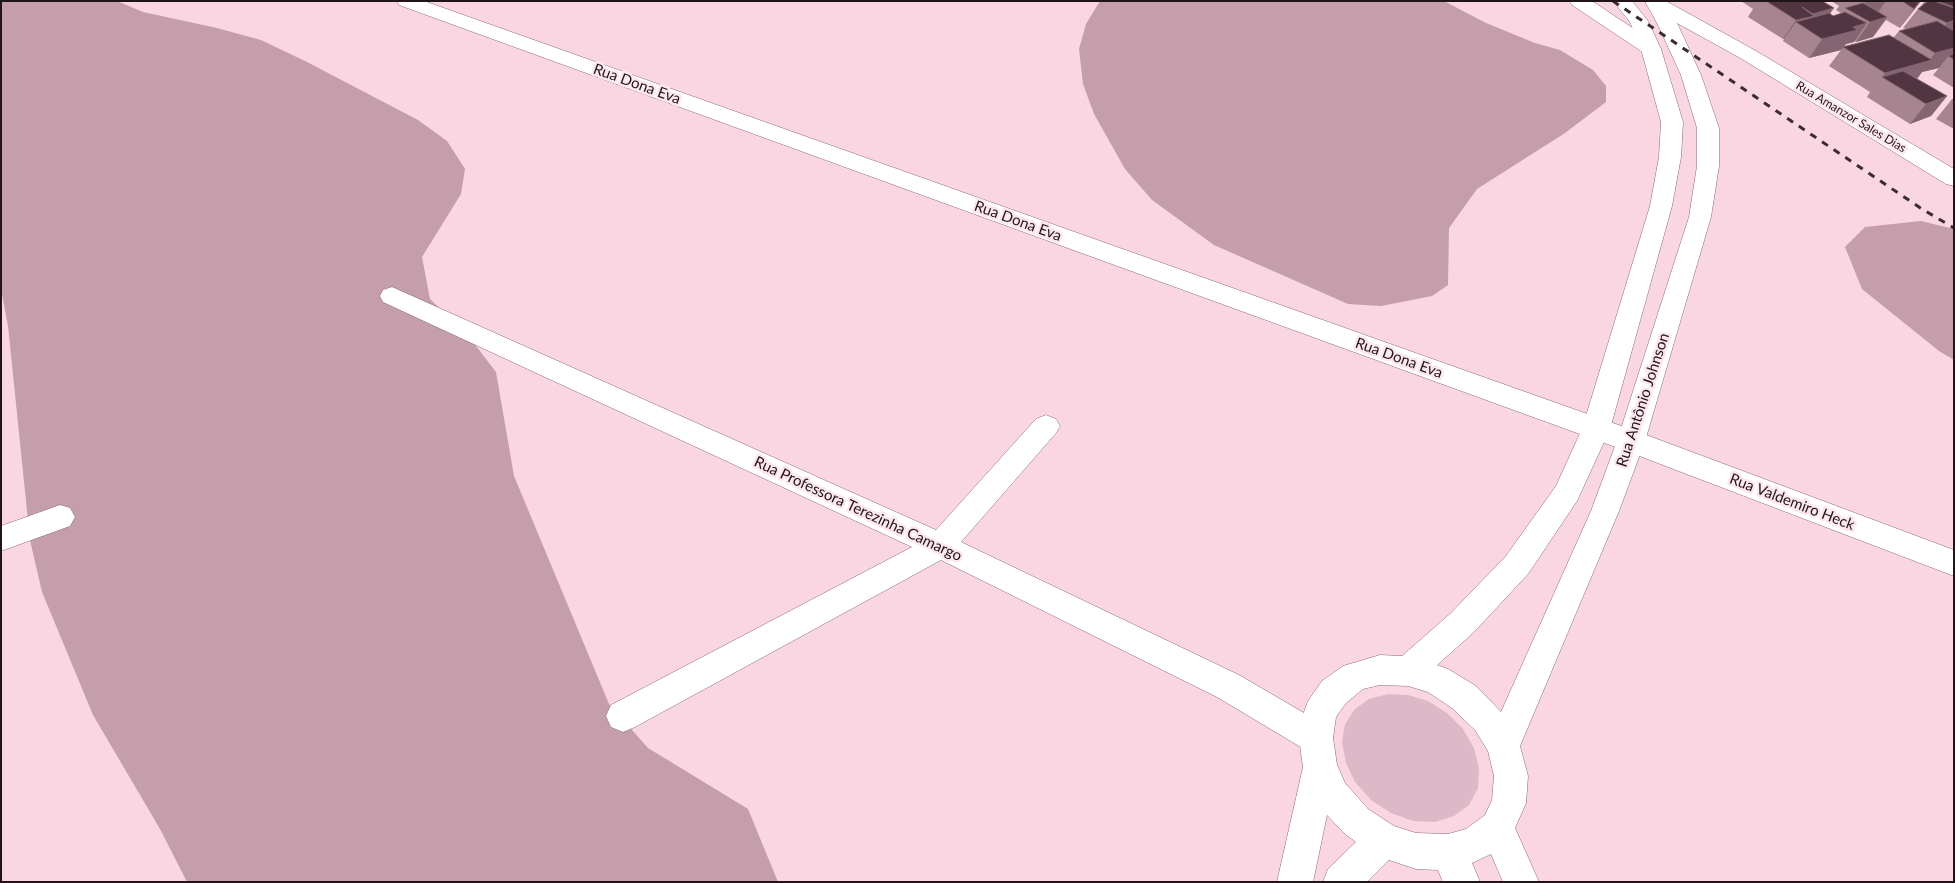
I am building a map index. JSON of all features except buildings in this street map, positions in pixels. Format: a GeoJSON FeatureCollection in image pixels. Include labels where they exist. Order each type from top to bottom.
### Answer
{"type":"FeatureCollection","features":[{"type":"Feature","properties":{"kind":"street","name":"Rua Dona Eva"},"geometry":{"type":"LineString","coordinates":[[406,1],[1631,441]]}},
{"type":"Feature","properties":{"kind":"street"},"geometry":{"type":"LineString","coordinates":[[1408,671],[1462,623],[1517,565],[1567,493],[1596,429],[1660,206],[1670,156],[1672,122],[1648,40],[1639,21],[1622,1]]}},
{"type":"Feature","properties":{"kind":"street"},"geometry":{"type":"LineString","coordinates":[[1580,2],[1648,40]]}},
{"type":"Feature","properties":{"kind":"street","name":"Rua Antônio Johnson"},"geometry":{"type":"LineString","coordinates":[[1503,746],[1606,511],[1631,441],[1700,218],[1708,166],[1708,128],[1691,75],[1676,41],[1655,2]]}},
{"type":"Feature","properties":{"kind":"street","name":"Rua Amanzor Sales Dias"},"geometry":{"type":"LineString","coordinates":[[1655,2],[1749,54],[1954,179]]}},
{"type":"Feature","properties":{"kind":"street","name":"Rua Amanzor Sales Dias"},"geometry":{"type":"LineString","coordinates":[[1676,41],[1749,54]]}},
{"type":"Feature","properties":{"kind":"street","name":"Rua Professora Terezinha Camargo"},"geometry":{"type":"LineString","coordinates":[[392,296],[940,546],[1228,686],[1318,752]]}},
{"type":"Feature","properties":{"kind":"street"},"geometry":{"type":"LineString","coordinates":[[623,716],[940,546],[1046,426]]}},
{"type":"Feature","properties":{"kind":"street","name":"Rua Valdemiro Heck"},"geometry":{"type":"LineString","coordinates":[[1631,441],[1954,563]]}},
{"type":"Feature","properties":{"kind":"street"},"geometry":{"type":"LineString","coordinates":[[1,539],[60,518]]}},
{"type":"Feature","properties":{"kind":"street"},"geometry":{"type":"LineString","coordinates":[[1295,882],[1318,752],[1320,712],[1334,692],[1354,677],[1380,670],[1408,671],[1437,680],[1464,697],[1487,719],[1503,746],[1511,776],[1508,803],[1497,827],[1475,844],[1455,867],[1384,840],[1356,821],[1333,795],[1318,752]]}},
{"type":"Feature","properties":{"kind":"street"},"geometry":{"type":"LineString","coordinates":[[1497,827],[1521,882]]}},
{"type":"Feature","properties":{"kind":"street"},"geometry":{"type":"LineString","coordinates":[[1341,882],[1384,840]]}},
{"type":"Feature","properties":{"kind":"shaded area"},"geometry":{"type":"Polygon","coordinates":[[[1,1],[117,1],[143,12],[217,28],[261,40],[418,120],[447,141],[465,169],[461,194],[422,257],[430,299],[466,333],[496,372],[514,476],[609,704],[648,748],[748,809],[778,882],[187,882],[160,829],[93,715],[42,592],[30,540],[8,326],[1,289],[1,1]]]}},
{"type":"Feature","properties":{"kind":"shaded area"},"geometry":{"type":"Polygon","coordinates":[[[1100,1],[1444,1],[1486,23],[1535,43],[1560,50],[1593,70],[1606,86],[1606,102],[1565,133],[1477,189],[1449,228],[1448,285],[1432,296],[1381,306],[1348,304],[1214,245],[1152,200],[1125,169],[1094,114],[1083,84],[1079,49],[1086,24],[1100,1]]]}},
{"type":"Feature","properties":{"kind":"shaded area"},"geometry":{"type":"Polygon","coordinates":[[[1921,221],[1954,229],[1954,360],[1939,351],[1862,289],[1845,247],[1865,227],[1921,221]]]}},
{"type":"Feature","properties":{"kind":"shaded area"},"geometry":{"type":"Polygon","coordinates":[[[1388,694],[1408,695],[1428,701],[1447,713],[1463,729],[1474,748],[1479,769],[1478,788],[1469,805],[1454,816],[1435,822],[1413,821],[1391,813],[1371,800],[1355,782],[1346,763],[1342,742],[1345,724],[1355,709],[1369,699],[1388,694]]]}},
{"type":"Feature","properties":{"kind":"railway"},"geometry":{"type":"LineString","coordinates":[[1613,1],[1922,209],[1954,228]]}}]}
